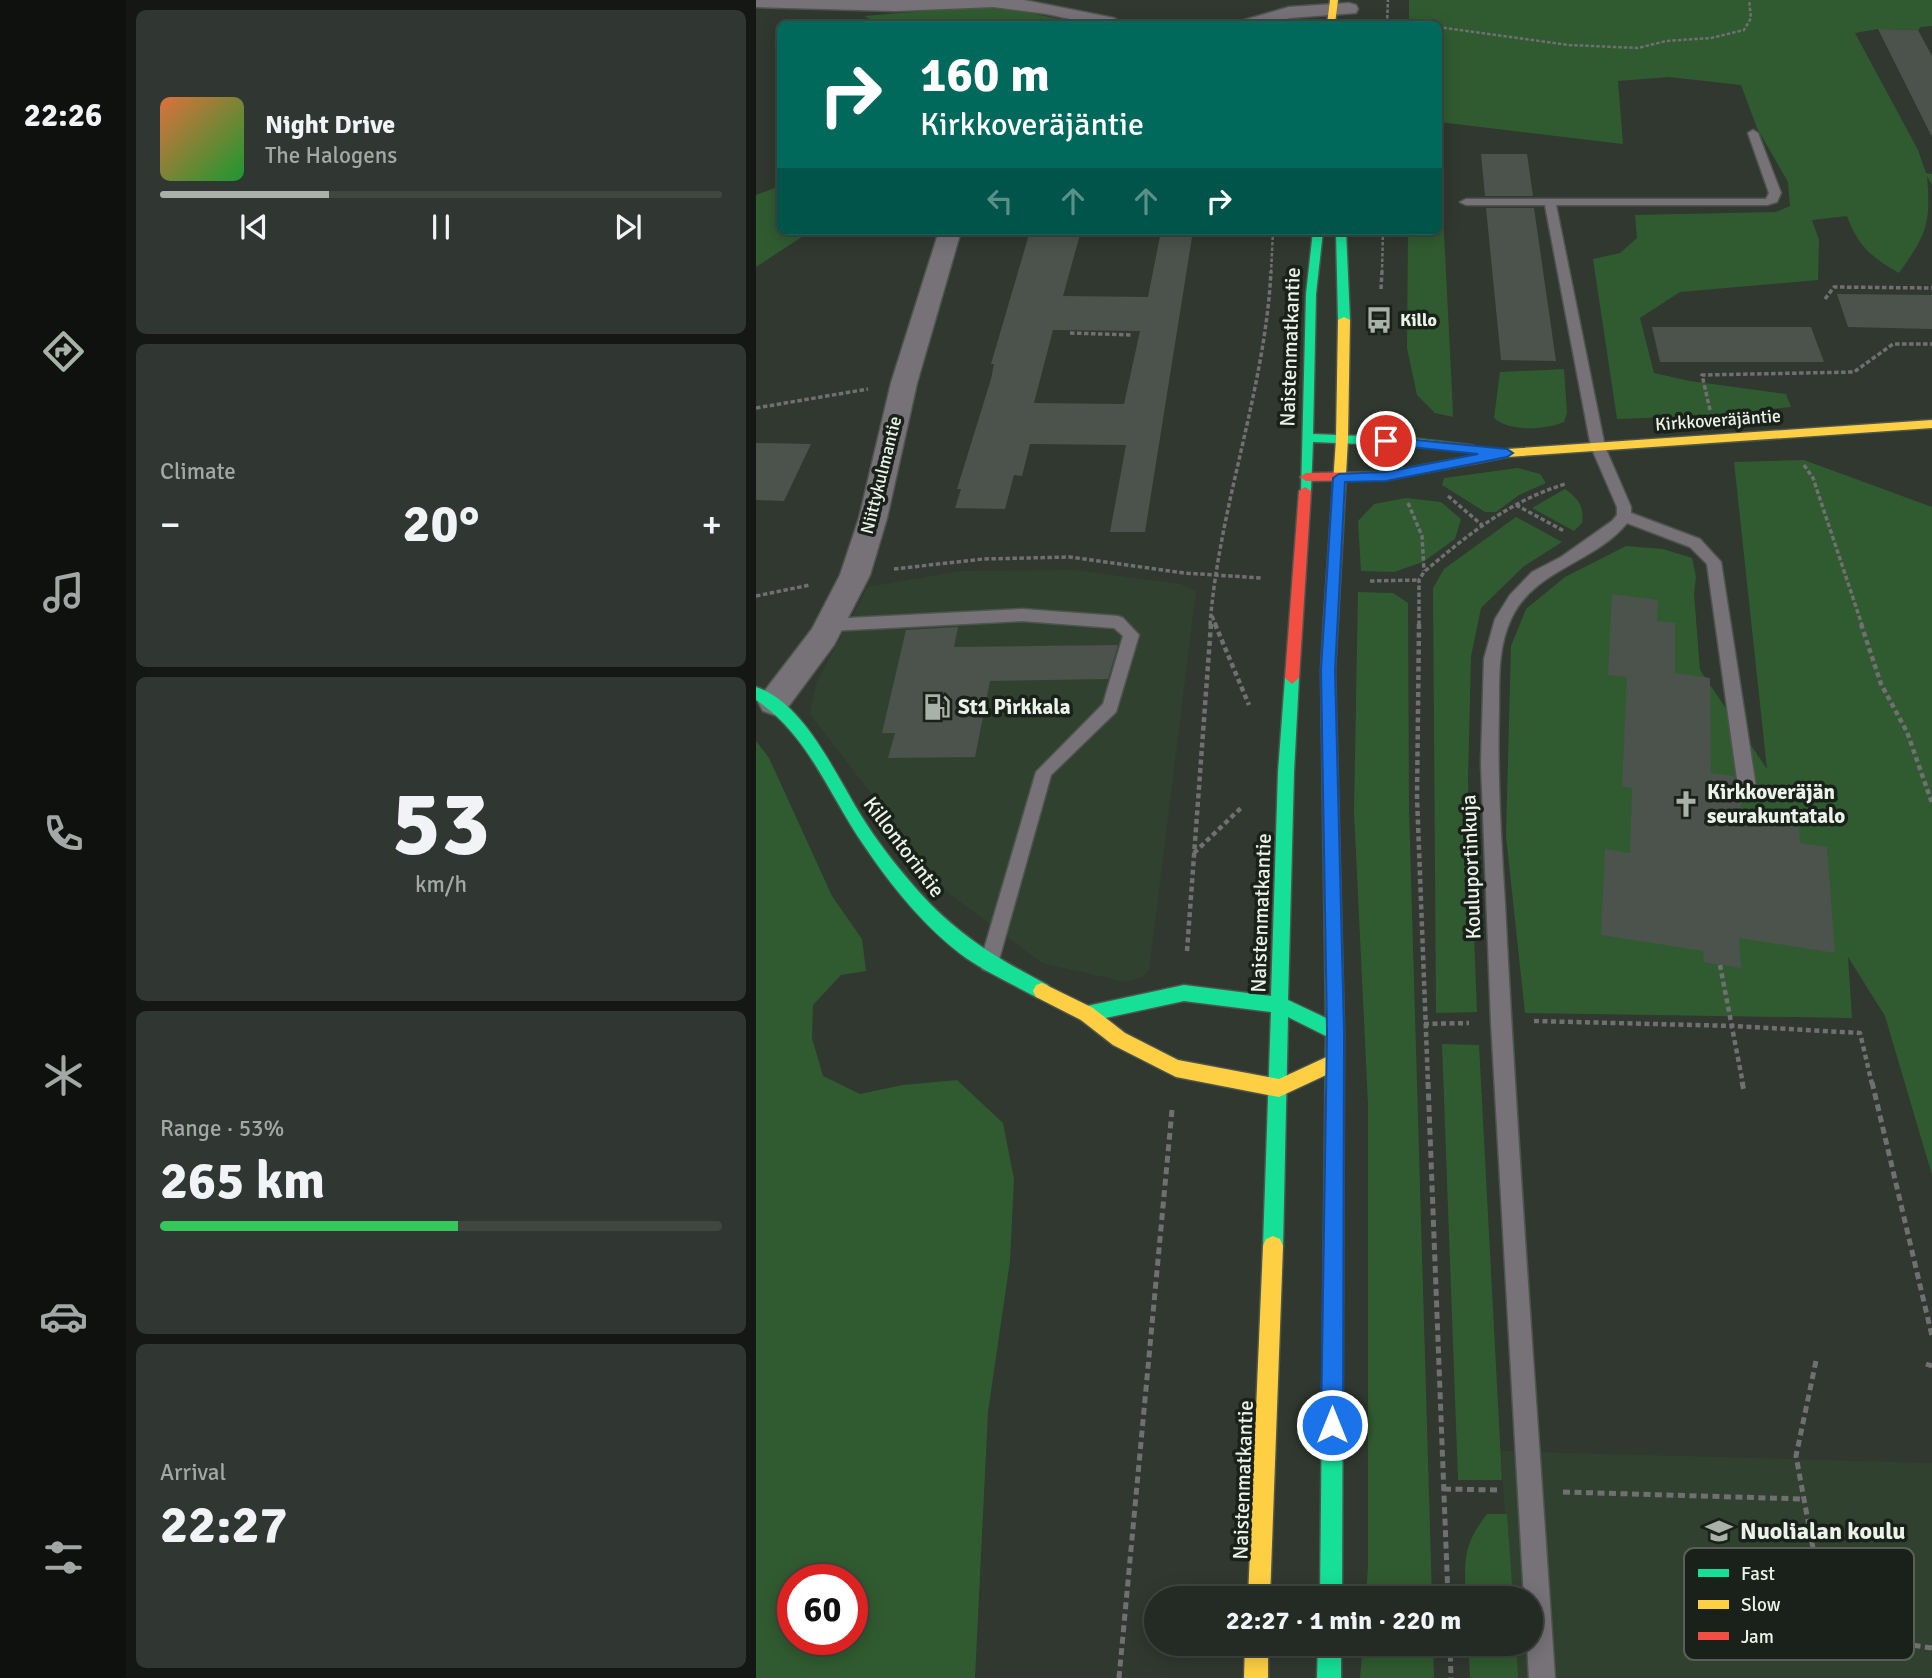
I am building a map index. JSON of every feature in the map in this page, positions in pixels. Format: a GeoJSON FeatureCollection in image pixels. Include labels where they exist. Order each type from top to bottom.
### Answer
{"type":"FeatureCollection","features":[{"type":"Feature","properties":{"kind":"main road","name":"Naistenmatkantie"},"geometry":{"type":"LineString","coordinates":[[1259,1586],[1279,1088],[1286,772],[1306,477],[1311,294],[1318,235]]}},
{"type":"Feature","properties":{"kind":"main road"},"geometry":{"type":"LineString","coordinates":[[1331,1586],[1335,1031],[1328,670],[1342,439],[1344,328],[1341,235]]}},
{"type":"Feature","properties":{"kind":"main road","name":"Kirkkoveräjäntie"},"geometry":{"type":"LineString","coordinates":[[1306,477],[1386,476],[1507,453],[1932,424]]}},
{"type":"Feature","properties":{"kind":"main road","name":"Kirkkoveräjäntie"},"geometry":{"type":"LineString","coordinates":[[1307,439],[1410,442],[1507,453]]}},
{"type":"Feature","properties":{"kind":"main road","name":"Killontorintie"},"geometry":{"type":"LineString","coordinates":[[765,697],[802,735],[867,838],[897,878],[940,925],[989,963],[1087,1014],[1119,1039],[1175,1068],[1279,1088]]}},
{"type":"Feature","properties":{"kind":"main road"},"geometry":{"type":"LineString","coordinates":[[1087,1014],[1184,993],[1280,1004],[1335,1031]]}},
{"type":"Feature","properties":{"kind":"main road"},"geometry":{"type":"LineString","coordinates":[[1279,1088],[1333,1063]]}},
{"type":"Feature","properties":{"kind":"main road"},"geometry":{"type":"LineString","coordinates":[[1256,1678],[1257,1656]]}},
{"type":"Feature","properties":{"kind":"main road"},"geometry":{"type":"LineString","coordinates":[[1329,1678],[1330,1656]]}},
{"type":"Feature","properties":{"kind":"street"},"geometry":{"type":"LineString","coordinates":[[756,2],[882,6],[993,2],[1047,8],[1101,21]]}},
{"type":"Feature","properties":{"kind":"street"},"geometry":{"type":"LineString","coordinates":[[1261,21],[1289,13],[1340,11]]}},
{"type":"Feature","properties":{"kind":"street","name":"Niittykulmantie"},"geometry":{"type":"LineString","coordinates":[[765,697],[829,625],[855,575],[873,517],[904,383],[949,235]]}},
{"type":"Feature","properties":{"kind":"lane"},"geometry":{"type":"LineString","coordinates":[[1466,202],[1767,202],[1773,200],[1775,193],[1753,133]]}},
{"type":"Feature","properties":{"kind":"lane"},"geometry":{"type":"LineString","coordinates":[[1550,201],[1598,447],[1624,508],[1624,516],[1695,543],[1714,562],[1748,793]]}},
{"type":"Feature","properties":{"kind":"lane","name":"Kouluportinkuja"},"geometry":{"type":"LineString","coordinates":[[1542,1678],[1524,1351],[1501,1022],[1489,762],[1492,659],[1503,619],[1515,599],[1537,576],[1617,525],[1624,516]]}},
{"type":"Feature","properties":{"kind":"lane"},"geometry":{"type":"LineString","coordinates":[[829,625],[1022,615],[1118,622],[1131,635],[1110,707],[1044,772],[989,963]]}},
{"type":"Feature","properties":{"kind":"path"},"geometry":{"type":"LineString","coordinates":[[1387,21],[1388,0]]}},
{"type":"Feature","properties":{"kind":"path"},"geometry":{"type":"LineString","coordinates":[[1442,28],[1569,45],[1638,48],[1666,41],[1711,38],[1744,30],[1751,18],[1749,0]]}},
{"type":"Feature","properties":{"kind":"path"},"geometry":{"type":"LineString","coordinates":[[1184,993],[1214,576],[1252,411],[1269,293],[1273,235]]}},
{"type":"Feature","properties":{"kind":"path"},"geometry":{"type":"LineString","coordinates":[[1381,298],[1383,235]]}},
{"type":"Feature","properties":{"kind":"path"},"geometry":{"type":"LineString","coordinates":[[1825,299],[1834,287],[1932,288]]}},
{"type":"Feature","properties":{"kind":"path"},"geometry":{"type":"LineString","coordinates":[[1070,333],[1133,335]]}},
{"type":"Feature","properties":{"kind":"path"},"geometry":{"type":"LineString","coordinates":[[1713,422],[1702,374],[1854,372],[1893,344],[1932,344]]}},
{"type":"Feature","properties":{"kind":"path"},"geometry":{"type":"LineString","coordinates":[[756,408],[904,383]]}},
{"type":"Feature","properties":{"kind":"path"},"geometry":{"type":"LineString","coordinates":[[1786,435],[1813,478],[1881,684],[1907,732],[1932,803]]}},
{"type":"Feature","properties":{"kind":"path"},"geometry":{"type":"LineString","coordinates":[[1448,1586],[1417,797],[1419,580],[1424,572],[1482,525],[1544,489],[1607,473]]}},
{"type":"Feature","properties":{"kind":"path"},"geometry":{"type":"LineString","coordinates":[[1386,476],[1386,491],[1401,491],[1420,523],[1426,546],[1424,572]]}},
{"type":"Feature","properties":{"kind":"path"},"geometry":{"type":"LineString","coordinates":[[1441,493],[1460,504],[1482,525]]}},
{"type":"Feature","properties":{"kind":"path"},"geometry":{"type":"LineString","coordinates":[[1516,505],[1589,544]]}},
{"type":"Feature","properties":{"kind":"path"},"geometry":{"type":"LineString","coordinates":[[756,596],[855,575],[942,562],[1058,556],[1214,576],[1263,578]]}},
{"type":"Feature","properties":{"kind":"path"},"geometry":{"type":"LineString","coordinates":[[1368,581],[1419,580]]}},
{"type":"Feature","properties":{"kind":"path"},"geometry":{"type":"LineString","coordinates":[[1212,615],[1253,714]]}},
{"type":"Feature","properties":{"kind":"path"},"geometry":{"type":"LineString","coordinates":[[1193,853],[1251,799]]}},
{"type":"Feature","properties":{"kind":"path"},"geometry":{"type":"LineString","coordinates":[[1720,965],[1734,1026],[1744,1091]]}},
{"type":"Feature","properties":{"kind":"path"},"geometry":{"type":"LineString","coordinates":[[1424,1024],[1555,1019],[1860,1033],[1932,1336]]}},
{"type":"Feature","properties":{"kind":"path"},"geometry":{"type":"LineString","coordinates":[[1119,1678],[1175,1068]]}},
{"type":"Feature","properties":{"kind":"path"},"geometry":{"type":"LineString","coordinates":[[1813,1548],[1796,1456],[1816,1361]]}},
{"type":"Feature","properties":{"kind":"path"},"geometry":{"type":"LineString","coordinates":[[1444,1489],[1804,1499]]}},
{"type":"Feature","properties":{"kind":"path"},"geometry":{"type":"LineString","coordinates":[[1914,1646],[1932,1648]]}},
{"type":"Feature","properties":{"kind":"path"},"geometry":{"type":"LineString","coordinates":[[1450,1656],[1451,1678]]}},
{"type":"Feature","properties":{"kind":"shaded area"},"geometry":{"type":"Polygon","coordinates":[[[1074,570],[1181,584],[1196,591],[1149,970],[1142,977],[1126,982],[1042,963],[947,892],[810,714],[817,681],[868,587],[961,571],[1074,570]]]}},
{"type":"Feature","properties":{"kind":"shaded area","name":"Nuolialan koulu"},"geometry":{"type":"Polygon","coordinates":[[[1501,1451],[1932,1463],[1932,1678],[1514,1678],[1513,1656],[1543,1656],[1543,1586],[1509,1586],[1501,1451]]]}},
{"type":"Feature","properties":{"kind":"green space"},"geometry":{"type":"Polygon","coordinates":[[[1409,0],[1932,0],[1932,26],[1918,30],[1878,29],[1855,33],[1918,150],[1926,173],[1932,174],[1932,185],[1927,176],[1927,218],[1921,238],[1899,273],[1867,250],[1847,216],[1812,220],[1819,240],[1818,280],[1680,292],[1640,318],[1654,373],[1690,381],[1786,394],[1791,407],[1703,416],[1617,419],[1593,259],[1620,253],[1637,238],[1635,215],[1776,212],[1790,206],[1788,182],[1757,128],[1741,85],[1669,77],[1618,81],[1623,144],[1442,122],[1442,21],[1409,21],[1409,0]]]}},
{"type":"Feature","properties":{"kind":"green space"},"geometry":{"type":"Polygon","coordinates":[[[974,7],[1019,11],[1070,21],[869,21],[864,16],[974,7]]]}},
{"type":"Feature","properties":{"kind":"green space"},"geometry":{"type":"Polygon","coordinates":[[[777,187],[777,235],[805,235],[756,267],[756,195],[777,187]]]}},
{"type":"Feature","properties":{"kind":"green space"},"geometry":{"type":"Polygon","coordinates":[[[1442,194],[1453,417],[1435,413],[1417,395],[1407,348],[1408,235],[1442,235],[1442,194]]]}},
{"type":"Feature","properties":{"kind":"green space"},"geometry":{"type":"Polygon","coordinates":[[[1564,369],[1567,413],[1564,422],[1548,427],[1518,428],[1494,418],[1500,372],[1564,369]]]}},
{"type":"Feature","properties":{"kind":"green space"},"geometry":{"type":"Polygon","coordinates":[[[1804,460],[1932,507],[1932,1175],[1885,1016],[1848,957],[1852,1018],[1525,1013],[1506,836],[1511,646],[1526,609],[1565,577],[1626,546],[1663,549],[1692,558],[1696,577],[1694,594],[1700,670],[1767,769],[1734,462],[1804,460]]]}},
{"type":"Feature","properties":{"kind":"green space"},"geometry":{"type":"Polygon","coordinates":[[[1518,468],[1540,474],[1546,483],[1519,495],[1496,512],[1485,512],[1442,485],[1444,478],[1518,468]]]}},
{"type":"Feature","properties":{"kind":"green space"},"geometry":{"type":"Polygon","coordinates":[[[1565,489],[1581,507],[1582,523],[1574,531],[1532,508],[1565,489]]]}},
{"type":"Feature","properties":{"kind":"green space"},"geometry":{"type":"Polygon","coordinates":[[[1406,498],[1441,502],[1461,519],[1455,539],[1423,562],[1394,572],[1361,571],[1358,521],[1374,504],[1406,498]]]}},
{"type":"Feature","properties":{"kind":"green space"},"geometry":{"type":"Polygon","coordinates":[[[1516,517],[1562,542],[1523,567],[1481,608],[1471,656],[1468,781],[1477,1012],[1436,1013],[1433,588],[1444,569],[1516,517]]]}},
{"type":"Feature","properties":{"kind":"green space"},"geometry":{"type":"Polygon","coordinates":[[[1358,592],[1393,593],[1408,603],[1409,809],[1432,1586],[1367,1586],[1368,1104],[1354,812],[1358,592]]]}},
{"type":"Feature","properties":{"kind":"green space"},"geometry":{"type":"Polygon","coordinates":[[[756,741],[769,758],[832,896],[862,939],[866,971],[841,975],[813,1005],[812,1038],[823,1076],[860,1094],[903,1085],[957,1080],[1003,1123],[1014,1179],[1010,1261],[988,1412],[975,1678],[756,1678],[756,741]]]}},
{"type":"Feature","properties":{"kind":"green space"},"geometry":{"type":"Polygon","coordinates":[[[1442,1044],[1479,1045],[1502,1480],[1458,1480],[1442,1044]]]}},
{"type":"Feature","properties":{"kind":"green space"},"geometry":{"type":"Polygon","coordinates":[[[1487,1514],[1507,1514],[1512,1586],[1466,1586],[1467,1553],[1487,1514]]]}},
{"type":"Feature","properties":{"kind":"green space"},"geometry":{"type":"Polygon","coordinates":[[[1362,1656],[1433,1656],[1434,1678],[1360,1678],[1362,1656]]]}},
{"type":"Feature","properties":{"kind":"green space"},"geometry":{"type":"Polygon","coordinates":[[[1469,1656],[1517,1656],[1518,1678],[1470,1678],[1469,1656]]]}},
{"type":"Feature","properties":{"kind":"building"},"geometry":{"type":"Polygon","coordinates":[[[1878,29],[1918,30],[1932,56],[1932,137],[1878,29]]]}},
{"type":"Feature","properties":{"kind":"building"},"geometry":{"type":"Polygon","coordinates":[[[1481,154],[1527,154],[1533,196],[1485,196],[1481,154]]]}},
{"type":"Feature","properties":{"kind":"building"},"geometry":{"type":"Polygon","coordinates":[[[1486,208],[1534,208],[1556,361],[1501,360],[1486,208]]]}},
{"type":"Feature","properties":{"kind":"building"},"geometry":{"type":"Polygon","coordinates":[[[1029,235],[1080,235],[1063,296],[1148,297],[1160,235],[1192,235],[1145,532],[1110,532],[1126,445],[1030,444],[1022,476],[1014,475],[1005,509],[955,508],[961,489],[957,489],[994,364],[991,364],[1029,235]],[[1053,330],[1034,403],[1124,404],[1140,331],[1053,330]]]}},
{"type":"Feature","properties":{"kind":"building"},"geometry":{"type":"Polygon","coordinates":[[[1837,294],[1932,295],[1932,329],[1848,327],[1837,294]]]}},
{"type":"Feature","properties":{"kind":"building"},"geometry":{"type":"Polygon","coordinates":[[[1652,327],[1811,327],[1824,362],[1660,362],[1652,327]]]}},
{"type":"Feature","properties":{"kind":"building"},"geometry":{"type":"Polygon","coordinates":[[[756,443],[811,444],[784,501],[756,500],[756,443]]]}},
{"type":"Feature","properties":{"kind":"building","name":"Kirkkoveräjän seurakuntatalo"},"geometry":{"type":"Polygon","coordinates":[[[1612,594],[1658,600],[1657,621],[1675,623],[1675,673],[1710,678],[1711,773],[1734,776],[1736,793],[1741,800],[1741,819],[1799,827],[1800,843],[1827,847],[1835,953],[1739,938],[1741,968],[1704,962],[1703,951],[1601,935],[1605,849],[1630,853],[1632,788],[1622,786],[1627,677],[1608,675],[1612,594]]]}},
{"type":"Feature","properties":{"kind":"building","name":"St1 Pirkkala"},"geometry":{"type":"Polygon","coordinates":[[[958,627],[954,647],[1118,645],[1108,679],[990,681],[975,757],[888,758],[895,733],[882,733],[906,630],[958,627]]]}},
{"type":"Feature","properties":{"kind":"traffic: fast"},"geometry":{"type":"LineString","coordinates":[[1305,491],[1311,294],[1318,235]]}},
{"type":"Feature","properties":{"kind":"traffic: fast"},"geometry":{"type":"LineString","coordinates":[[1341,235],[1344,320]]}},
{"type":"Feature","properties":{"kind":"traffic: fast"},"geometry":{"type":"LineString","coordinates":[[1307,438],[1410,442],[1470,449]]}},
{"type":"Feature","properties":{"kind":"traffic: fast"},"geometry":{"type":"LineString","coordinates":[[1331,618],[1328,670],[1335,1031],[1331,1586]]}},
{"type":"Feature","properties":{"kind":"traffic: fast"},"geometry":{"type":"LineString","coordinates":[[1273,1246],[1286,772],[1292,678]]}},
{"type":"Feature","properties":{"kind":"traffic: fast"},"geometry":{"type":"LineString","coordinates":[[756,693],[791,720],[819,758],[868,839],[894,874],[938,924],[996,968],[1042,991]]}},
{"type":"Feature","properties":{"kind":"traffic: fast"},"geometry":{"type":"LineString","coordinates":[[1087,1014],[1184,993],[1280,1005],[1335,1031]]}},
{"type":"Feature","properties":{"kind":"traffic: fast"},"geometry":{"type":"LineString","coordinates":[[1329,1678],[1330,1656]]}},
{"type":"Feature","properties":{"kind":"traffic: slow"},"geometry":{"type":"LineString","coordinates":[[1331,21],[1334,0]]}},
{"type":"Feature","properties":{"kind":"traffic: slow"},"geometry":{"type":"LineString","coordinates":[[1331,618],[1342,439],[1344,320]]}},
{"type":"Feature","properties":{"kind":"traffic: slow"},"geometry":{"type":"LineString","coordinates":[[1472,460],[1507,453],[1932,424]]}},
{"type":"Feature","properties":{"kind":"traffic: slow"},"geometry":{"type":"LineString","coordinates":[[1042,991],[1087,1014],[1119,1039],[1176,1068],[1279,1088],[1333,1063]]}},
{"type":"Feature","properties":{"kind":"traffic: slow"},"geometry":{"type":"LineString","coordinates":[[1259,1586],[1273,1246]]}},
{"type":"Feature","properties":{"kind":"traffic: slow"},"geometry":{"type":"LineString","coordinates":[[1256,1678],[1257,1656]]}},
{"type":"Feature","properties":{"kind":"traffic: jam"},"geometry":{"type":"LineString","coordinates":[[1306,477],[1386,476],[1472,460]]}},
{"type":"Feature","properties":{"kind":"traffic: jam"},"geometry":{"type":"LineString","coordinates":[[1292,678],[1305,491]]}},
{"type":"Feature","properties":{"kind":"place","name":"Killo"},"geometry":{"type":"Point","coordinates":[1379,320]}},
{"type":"Feature","properties":{"kind":"place","name":"St1 Pirkkala"},"geometry":{"type":"Point","coordinates":[937,707]}},
{"type":"Feature","properties":{"kind":"place","name":"Kirkkoveräjän seurakuntatalo"},"geometry":{"type":"Point","coordinates":[1686,804]}},
{"type":"Feature","properties":{"kind":"place","name":"Nuolialan koulu"},"geometry":{"type":"Point","coordinates":[1719,1531]}},
{"type":"Feature","properties":{"kind":"route"},"geometry":{"type":"LineString","coordinates":[[1332,1425],[1335,1031],[1328,670],[1339,478],[1386,476],[1507,453],[1386,441]]}}]}
